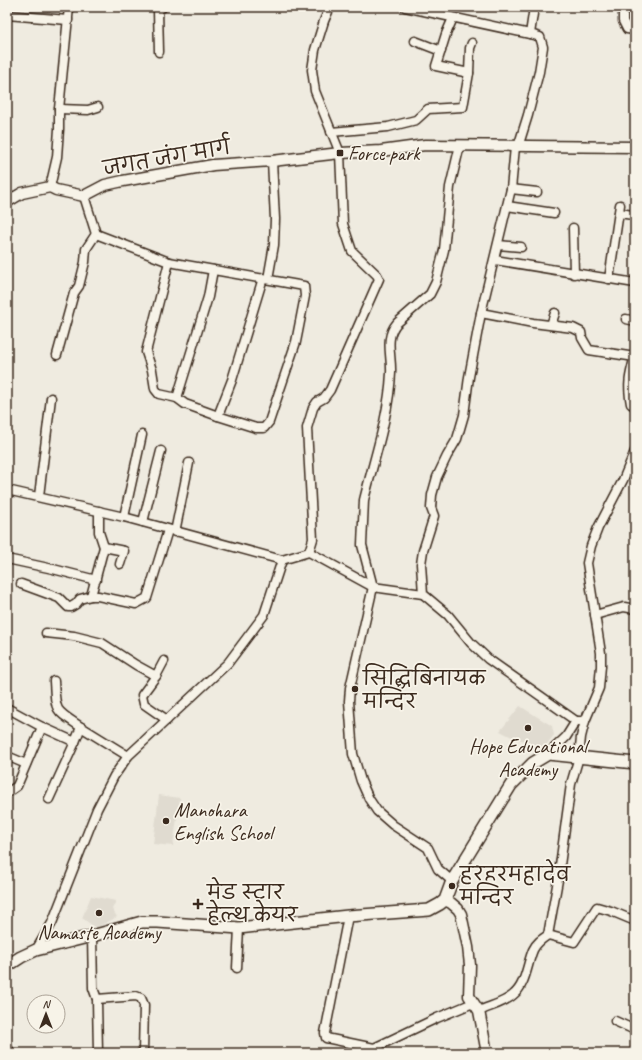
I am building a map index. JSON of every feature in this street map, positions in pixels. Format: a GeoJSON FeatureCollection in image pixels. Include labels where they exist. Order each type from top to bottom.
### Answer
{"type":"FeatureCollection","features":[{"type":"Feature","properties":{"kind":"main road"},"geometry":{"type":"LineString","coordinates":[[7,966],[36,950],[142,922],[239,928],[348,916],[429,910],[445,900],[452,881],[511,785],[533,763],[548,754],[635,763]]}},
{"type":"Feature","properties":{"kind":"street"},"geometry":{"type":"LineString","coordinates":[[50,187],[57,157],[59,109],[69,7]]}},
{"type":"Feature","properties":{"kind":"street"},"geometry":{"type":"LineString","coordinates":[[159,52],[158,10],[163,7]]}},
{"type":"Feature","properties":{"kind":"street"},"geometry":{"type":"LineString","coordinates":[[309,552],[313,539],[307,428],[309,420],[317,402],[324,398],[330,390],[378,279],[377,275],[352,251],[342,224],[340,154],[315,91],[312,70],[315,50],[330,7]]}},
{"type":"Feature","properties":{"kind":"street"},"geometry":{"type":"LineString","coordinates":[[405,7],[530,34],[540,37],[543,47],[539,72],[528,115],[516,147],[511,189],[481,313],[469,377],[465,409],[458,439],[444,463],[432,495],[431,508],[434,516],[423,551],[421,564],[423,594]]}},
{"type":"Feature","properties":{"kind":"street"},"geometry":{"type":"LineString","coordinates":[[530,34],[534,7]]}},
{"type":"Feature","properties":{"kind":"street"},"geometry":{"type":"LineString","coordinates":[[623,7],[622,21],[627,29],[635,30]]}},
{"type":"Feature","properties":{"kind":"street"},"geometry":{"type":"LineString","coordinates":[[7,15],[68,20]]}},
{"type":"Feature","properties":{"kind":"street"},"geometry":{"type":"LineString","coordinates":[[453,18],[446,34],[436,66],[469,73]]}},
{"type":"Feature","properties":{"kind":"street"},"geometry":{"type":"LineString","coordinates":[[415,41],[441,51]]}},
{"type":"Feature","properties":{"kind":"street"},"geometry":{"type":"LineString","coordinates":[[332,132],[388,127],[416,120],[428,109],[463,107],[469,73],[470,48],[472,43]]}},
{"type":"Feature","properties":{"kind":"street"},"geometry":{"type":"LineString","coordinates":[[59,109],[88,110],[98,107]]}},
{"type":"Feature","properties":{"kind":"street","name":"जगत जंग मार्ग"},"geometry":{"type":"LineString","coordinates":[[7,202],[22,193],[50,187],[56,190],[84,196],[105,185],[213,165],[381,151],[425,145],[635,148]]}},
{"type":"Feature","properties":{"kind":"street"},"geometry":{"type":"LineString","coordinates":[[452,881],[438,869],[428,848],[393,825],[377,810],[369,799],[361,781],[353,754],[349,701],[350,688],[373,587],[362,544],[364,500],[389,396],[392,372],[389,342],[390,334],[397,323],[430,294],[436,282],[444,250],[450,187],[460,145]]}},
{"type":"Feature","properties":{"kind":"street"},"geometry":{"type":"LineString","coordinates":[[218,416],[232,380],[266,279],[274,246],[276,219],[272,161]]}},
{"type":"Feature","properties":{"kind":"street"},"geometry":{"type":"LineString","coordinates":[[511,189],[537,192]]}},
{"type":"Feature","properties":{"kind":"street"},"geometry":{"type":"LineString","coordinates":[[84,196],[96,234]]}},
{"type":"Feature","properties":{"kind":"street"},"geometry":{"type":"LineString","coordinates":[[507,206],[554,213]]}},
{"type":"Feature","properties":{"kind":"street"},"geometry":{"type":"LineString","coordinates":[[609,279],[620,209],[633,214]]}},
{"type":"Feature","properties":{"kind":"street"},"geometry":{"type":"LineString","coordinates":[[573,228],[574,274]]}},
{"type":"Feature","properties":{"kind":"street"},"geometry":{"type":"LineString","coordinates":[[96,234],[169,262],[304,286],[305,296],[296,342],[270,422],[264,428],[256,428],[218,416],[185,404],[177,398],[159,394],[155,389],[152,370],[146,352],[169,262]]}},
{"type":"Feature","properties":{"kind":"street"},"geometry":{"type":"LineString","coordinates":[[57,355],[74,293],[79,286],[85,262],[86,249],[96,234]]}},
{"type":"Feature","properties":{"kind":"street"},"geometry":{"type":"LineString","coordinates":[[498,244],[521,247]]}},
{"type":"Feature","properties":{"kind":"street"},"geometry":{"type":"LineString","coordinates":[[495,260],[635,283]]}},
{"type":"Feature","properties":{"kind":"street"},"geometry":{"type":"LineString","coordinates":[[177,398],[208,297],[213,270]]}},
{"type":"Feature","properties":{"kind":"street"},"geometry":{"type":"LineString","coordinates":[[481,313],[573,328],[581,332],[582,338],[589,350],[635,356],[628,390],[631,404],[635,406]]}},
{"type":"Feature","properties":{"kind":"street"},"geometry":{"type":"LineString","coordinates":[[551,325],[555,313]]}},
{"type":"Feature","properties":{"kind":"street"},"geometry":{"type":"LineString","coordinates":[[626,319],[635,321]]}},
{"type":"Feature","properties":{"kind":"street"},"geometry":{"type":"LineString","coordinates":[[39,496],[51,398]]}},
{"type":"Feature","properties":{"kind":"street"},"geometry":{"type":"LineString","coordinates":[[124,517],[142,435]]}},
{"type":"Feature","properties":{"kind":"street"},"geometry":{"type":"LineString","coordinates":[[143,522],[161,451]]}},
{"type":"Feature","properties":{"kind":"street"},"geometry":{"type":"LineString","coordinates":[[348,916],[326,1038],[373,1051],[437,1018],[476,1007],[500,1003],[514,995],[520,987],[533,950],[538,943],[548,935],[558,880],[571,784],[579,757],[581,737],[585,721],[598,688],[601,653],[587,563],[591,546],[598,528],[623,480],[635,451]]}},
{"type":"Feature","properties":{"kind":"street"},"geometry":{"type":"LineString","coordinates":[[21,584],[59,598],[68,607],[76,604],[80,599],[91,596],[98,596],[136,604],[147,598],[172,531],[189,463]]}},
{"type":"Feature","properties":{"kind":"street"},"geometry":{"type":"LineString","coordinates":[[7,490],[39,496],[124,517],[282,560],[309,552],[373,587],[423,594],[448,615],[471,643],[488,659],[576,721],[585,721]]}},
{"type":"Feature","properties":{"kind":"street"},"geometry":{"type":"LineString","coordinates":[[91,596],[104,547],[98,526],[99,511]]}},
{"type":"Feature","properties":{"kind":"street"},"geometry":{"type":"LineString","coordinates":[[104,547],[124,551],[120,564]]}},
{"type":"Feature","properties":{"kind":"street"},"geometry":{"type":"LineString","coordinates":[[7,559],[96,580]]}},
{"type":"Feature","properties":{"kind":"street"},"geometry":{"type":"LineString","coordinates":[[36,950],[52,923],[105,791],[128,756],[228,663],[264,615],[282,560]]}},
{"type":"Feature","properties":{"kind":"street"},"geometry":{"type":"LineString","coordinates":[[595,615],[624,606],[635,609]]}},
{"type":"Feature","properties":{"kind":"street"},"geometry":{"type":"LineString","coordinates":[[46,633],[74,636],[102,643],[156,676]]}},
{"type":"Feature","properties":{"kind":"street"},"geometry":{"type":"LineString","coordinates":[[164,661],[156,676],[142,695],[144,704],[167,720]]}},
{"type":"Feature","properties":{"kind":"street"},"geometry":{"type":"LineString","coordinates":[[54,681],[56,708],[62,715],[128,756]]}},
{"type":"Feature","properties":{"kind":"street"},"geometry":{"type":"LineString","coordinates":[[7,708],[42,727],[75,742]]}},
{"type":"Feature","properties":{"kind":"street"},"geometry":{"type":"LineString","coordinates":[[548,754],[566,737],[576,721]]}},
{"type":"Feature","properties":{"kind":"street"},"geometry":{"type":"LineString","coordinates":[[7,793],[17,786],[42,727]]}},
{"type":"Feature","properties":{"kind":"street"},"geometry":{"type":"LineString","coordinates":[[49,799],[81,727]]}},
{"type":"Feature","properties":{"kind":"street"},"geometry":{"type":"LineString","coordinates":[[7,756],[26,764]]}},
{"type":"Feature","properties":{"kind":"street"},"geometry":{"type":"LineString","coordinates":[[445,900],[458,909],[461,914],[470,965],[469,996],[476,1007],[487,1053]]}},
{"type":"Feature","properties":{"kind":"street"},"geometry":{"type":"LineString","coordinates":[[548,935],[574,942],[597,907],[635,921]]}},
{"type":"Feature","properties":{"kind":"street"},"geometry":{"type":"LineString","coordinates":[[237,968],[239,928]]}},
{"type":"Feature","properties":{"kind":"street"},"geometry":{"type":"LineString","coordinates":[[92,936],[93,988],[97,998],[98,1053]]}},
{"type":"Feature","properties":{"kind":"street"},"geometry":{"type":"LineString","coordinates":[[97,998],[136,996],[141,998],[144,1005],[143,1053]]}},
{"type":"Feature","properties":{"kind":"street"},"geometry":{"type":"LineString","coordinates":[[615,1021],[635,1030]]}},
{"type":"Feature","properties":{"kind":"street"},"geometry":{"type":"LineString","coordinates":[[7,1047],[11,1053]]}},
{"type":"Feature","properties":{"kind":"shaded area","name":"Hope Educational Academy"},"geometry":{"type":"Polygon","coordinates":[[[520,706],[552,726],[554,735],[543,749],[500,731],[520,706]]]}},
{"type":"Feature","properties":{"kind":"shaded area","name":"Manohara English School"},"geometry":{"type":"Polygon","coordinates":[[[159,795],[180,798],[173,846],[153,844],[159,795]]]}},
{"type":"Feature","properties":{"kind":"shaded area","name":"Namaste Academy"},"geometry":{"type":"Polygon","coordinates":[[[91,896],[116,901],[112,909],[117,917],[96,928],[82,918],[91,896]]]}},
{"type":"Feature","properties":{"kind":"place","name":"Force park"},"geometry":{"type":"Point","coordinates":[340,153]}},
{"type":"Feature","properties":{"kind":"place","name":"सिद्धिबिनायक मन्दिर"},"geometry":{"type":"Point","coordinates":[355,689]}},
{"type":"Feature","properties":{"kind":"place","name":"Hope Educational Academy"},"geometry":{"type":"Point","coordinates":[528,728]}},
{"type":"Feature","properties":{"kind":"place","name":"Manohara English School"},"geometry":{"type":"Point","coordinates":[166,821]}},
{"type":"Feature","properties":{"kind":"place","name":"हरहरमहादेव मन्दिर"},"geometry":{"type":"Point","coordinates":[452,886]}},
{"type":"Feature","properties":{"kind":"place","name":"मेड स्टार हेल्थ केयर"},"geometry":{"type":"Point","coordinates":[198,904]}},
{"type":"Feature","properties":{"kind":"place","name":"Namaste Academy"},"geometry":{"type":"Point","coordinates":[99,913]}}]}
